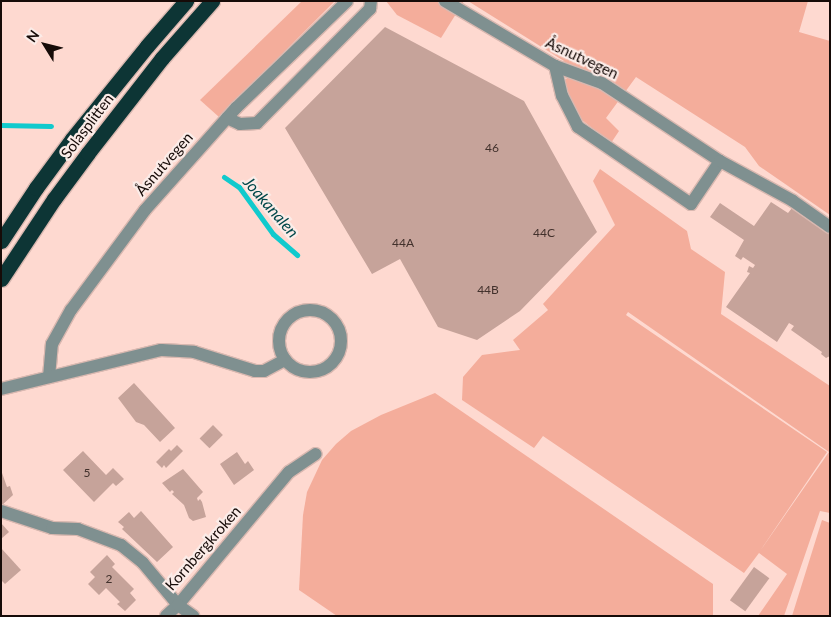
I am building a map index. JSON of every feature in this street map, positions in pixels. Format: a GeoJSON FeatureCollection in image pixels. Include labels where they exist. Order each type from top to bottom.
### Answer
{"type":"FeatureCollection","features":[{"type":"Feature","properties":{"kind":"highway","name":"Solasplitten"},"geometry":{"type":"LineString","coordinates":[[1,241],[72,139],[186,1]]}},
{"type":"Feature","properties":{"kind":"highway","name":"Solasplitten"},"geometry":{"type":"LineString","coordinates":[[1,280],[54,199],[88,153],[162,58],[212,1]]}},
{"type":"Feature","properties":{"kind":"street","name":"Åsnutvegen"},"geometry":{"type":"LineString","coordinates":[[49,377],[52,344],[76,303],[145,210],[227,118],[347,1]]}},
{"type":"Feature","properties":{"kind":"street"},"geometry":{"type":"LineString","coordinates":[[227,118],[240,124],[257,124],[370,9],[370,1]]}},
{"type":"Feature","properties":{"kind":"street","name":"Åsnutvegen"},"geometry":{"type":"LineString","coordinates":[[445,1],[555,66],[602,83],[720,161],[793,201],[830,227]]}},
{"type":"Feature","properties":{"kind":"street"},"geometry":{"type":"LineString","coordinates":[[555,66],[562,96],[578,127],[690,204],[720,161]]}},
{"type":"Feature","properties":{"kind":"street"},"geometry":{"type":"LineString","coordinates":[[312,310],[330,318],[337,326],[340,345],[338,355],[331,364],[313,372],[298,369],[286,360],[281,351],[281,331],[293,316],[312,310]]}},
{"type":"Feature","properties":{"kind":"street"},"geometry":{"type":"LineString","coordinates":[[1,389],[161,350],[194,352],[255,371],[264,371],[286,360]]}},
{"type":"Feature","properties":{"kind":"street","name":"Kornbergkroken"},"geometry":{"type":"LineString","coordinates":[[1,511],[52,528],[85,531],[121,545],[143,563],[178,605],[290,472],[316,454]]}},
{"type":"Feature","properties":{"kind":"street"},"geometry":{"type":"LineString","coordinates":[[166,616],[178,605],[193,616]]}},
{"type":"Feature","properties":{"kind":"shaded area"},"geometry":{"type":"Polygon","coordinates":[[[302,1],[335,1],[219,117],[200,100],[302,1]]]}},
{"type":"Feature","properties":{"kind":"shaded area"},"geometry":{"type":"Polygon","coordinates":[[[386,1],[464,1],[441,38],[397,15],[386,1]]]}},
{"type":"Feature","properties":{"kind":"shaded area"},"geometry":{"type":"Polygon","coordinates":[[[468,1],[808,1],[799,32],[830,41],[830,215],[759,166],[745,147],[636,77],[606,118],[619,131],[611,143],[577,116],[564,81],[568,77],[564,61],[468,1]]]}},
{"type":"Feature","properties":{"kind":"shaded area"},"geometry":{"type":"Polygon","coordinates":[[[600,169],[687,231],[691,249],[725,272],[721,314],[830,386],[830,513],[820,511],[784,616],[758,616],[787,574],[759,553],[744,573],[543,436],[534,448],[462,400],[463,377],[482,355],[520,350],[513,340],[548,310],[543,304],[615,225],[593,181],[600,169]],[[628,312],[626,315],[827,452],[760,551],[829,452],[628,312]]]}},
{"type":"Feature","properties":{"kind":"shaded area"},"geometry":{"type":"Polygon","coordinates":[[[435,393],[713,584],[713,616],[337,616],[299,590],[303,515],[307,492],[322,460],[351,431],[381,415],[435,393]]]}},
{"type":"Feature","properties":{"kind":"shaded area"},"geometry":{"type":"Polygon","coordinates":[[[822,520],[830,523],[830,616],[792,616],[822,520]]]}},
{"type":"Feature","properties":{"kind":"building"},"geometry":{"type":"Polygon","coordinates":[[[385,27],[524,101],[597,232],[520,311],[477,340],[438,327],[400,259],[372,274],[285,128],[385,27]]]}},
{"type":"Feature","properties":{"kind":"building"},"geometry":{"type":"Polygon","coordinates":[[[771,202],[788,213],[792,208],[830,234],[830,356],[826,358],[821,354],[822,352],[791,330],[794,326],[789,323],[777,342],[726,307],[750,273],[747,272],[749,266],[753,268],[755,265],[743,257],[741,260],[735,256],[744,240],[710,217],[720,203],[754,226],[771,202]]]}},
{"type":"Feature","properties":{"kind":"building"},"geometry":{"type":"Polygon","coordinates":[[[134,383],[175,428],[160,442],[144,425],[136,422],[118,398],[134,383]]]}},
{"type":"Feature","properties":{"kind":"building"},"geometry":{"type":"Polygon","coordinates":[[[213,425],[223,435],[209,448],[200,438],[213,425]]]}},
{"type":"Feature","properties":{"kind":"building"},"geometry":{"type":"Polygon","coordinates":[[[177,445],[183,451],[166,468],[164,465],[162,468],[156,462],[169,449],[171,451],[177,445]]]}},
{"type":"Feature","properties":{"kind":"building"},"geometry":{"type":"Polygon","coordinates":[[[83,451],[106,475],[113,468],[124,479],[116,486],[113,483],[94,502],[63,470],[83,451]]]}},
{"type":"Feature","properties":{"kind":"building"},"geometry":{"type":"Polygon","coordinates":[[[237,452],[245,464],[248,461],[254,470],[234,485],[220,464],[237,452]]]}},
{"type":"Feature","properties":{"kind":"building"},"geometry":{"type":"Polygon","coordinates":[[[183,469],[203,492],[197,498],[198,501],[200,499],[202,502],[206,517],[193,521],[189,518],[184,505],[172,494],[174,492],[172,490],[170,492],[162,483],[183,469]]]}},
{"type":"Feature","properties":{"kind":"building"},"geometry":{"type":"Polygon","coordinates":[[[1,470],[7,487],[10,486],[13,495],[1,506],[1,470]]]}},
{"type":"Feature","properties":{"kind":"building"},"geometry":{"type":"Polygon","coordinates":[[[141,511],[173,547],[157,562],[122,529],[124,527],[118,522],[129,512],[134,518],[141,511]]]}},
{"type":"Feature","properties":{"kind":"building"},"geometry":{"type":"Polygon","coordinates":[[[1,523],[9,532],[1,539],[1,523]]]}},
{"type":"Feature","properties":{"kind":"building"},"geometry":{"type":"Polygon","coordinates":[[[1,548],[21,570],[5,584],[1,580],[1,548]]]}},
{"type":"Feature","properties":{"kind":"building"},"geometry":{"type":"Polygon","coordinates":[[[107,555],[115,564],[112,567],[134,589],[130,593],[136,600],[125,611],[117,604],[120,602],[106,588],[99,595],[88,584],[95,577],[90,572],[107,555]]]}},
{"type":"Feature","properties":{"kind":"building"},"geometry":{"type":"Polygon","coordinates":[[[754,567],[769,578],[745,611],[730,600],[754,567]]]}},
{"type":"Feature","properties":{"kind":"waterway","name":"Joakanalen"},"geometry":{"type":"LineString","coordinates":[[1,125],[51,126]]}},
{"type":"Feature","properties":{"kind":"waterway","name":"Joakanalen"},"geometry":{"type":"LineString","coordinates":[[224,177],[239,187],[273,234],[297,255]]}}]}
